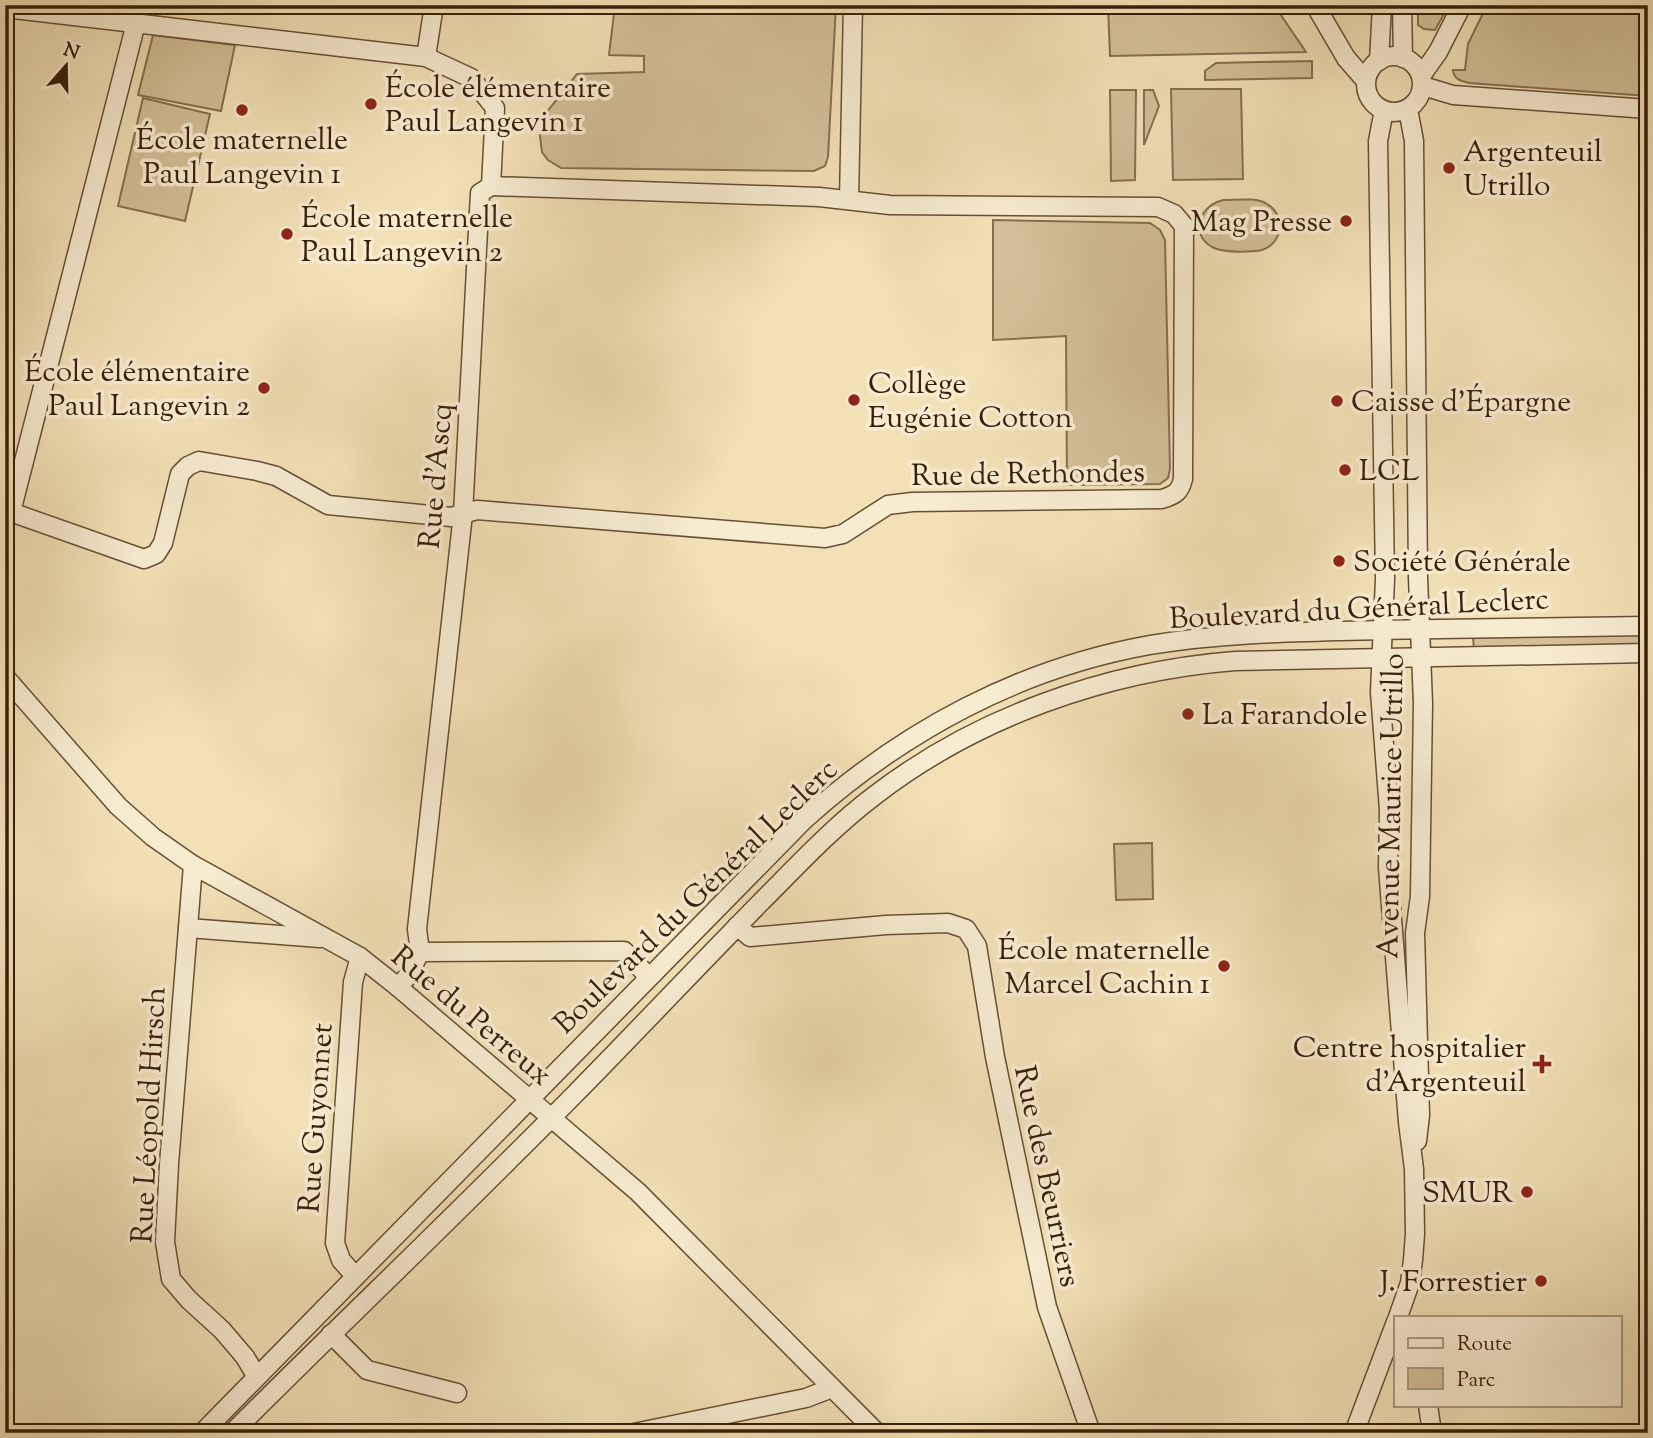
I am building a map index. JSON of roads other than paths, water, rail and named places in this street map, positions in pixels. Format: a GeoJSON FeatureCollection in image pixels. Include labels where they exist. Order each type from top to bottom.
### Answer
{"type":"FeatureCollection","features":[{"type":"Feature","properties":{"kind":"street"},"geometry":{"type":"LineString","coordinates":[[426,57],[434,5]]}},
{"type":"Feature","properties":{"kind":"street"},"geometry":{"type":"LineString","coordinates":[[849,201],[853,5]]}},
{"type":"Feature","properties":{"kind":"street"},"geometry":{"type":"LineString","coordinates":[[1315,5],[1346,58],[1366,81],[1371,100],[1384,110],[1392,112],[1408,109],[1415,103],[1422,81],[1462,5]]}},
{"type":"Feature","properties":{"kind":"street"},"geometry":{"type":"LineString","coordinates":[[1379,61],[1382,5]]}},
{"type":"Feature","properties":{"kind":"street"},"geometry":{"type":"LineString","coordinates":[[1402,5],[1404,58]]}},
{"type":"Feature","properties":{"kind":"street","name":"Rue d'Ascq"},"geometry":{"type":"LineString","coordinates":[[5,8],[64,10],[136,23],[426,57],[471,78],[495,108],[491,186],[480,193],[463,514],[418,929],[420,951]]}},
{"type":"Feature","properties":{"kind":"street"},"geometry":{"type":"LineString","coordinates":[[8,511],[136,23]]}},
{"type":"Feature","properties":{"kind":"street"},"geometry":{"type":"LineString","coordinates":[[1366,81],[1372,67],[1379,61],[1386,57],[1404,58],[1418,68],[1422,81],[1452,95],[1648,109]]}},
{"type":"Feature","properties":{"kind":"street","name":"Avenue Maurice Utrillo"},"geometry":{"type":"LineString","coordinates":[[1408,109],[1414,141],[1422,659],[1420,896],[1415,929],[1420,1115],[1414,1169]]}},
{"type":"Feature","properties":{"kind":"street","name":"Avenue Maurice Utrillo"},"geometry":{"type":"LineString","coordinates":[[1384,110],[1378,141],[1385,579],[1380,692],[1389,810],[1388,868],[1414,1169],[1415,1234],[1410,1283],[1400,1316]]}},
{"type":"Feature","properties":{"kind":"street","name":"Rue de Rethondes"},"geometry":{"type":"LineString","coordinates":[[8,511],[144,559],[156,554],[163,543],[180,474],[199,461],[276,476],[328,505],[451,517],[477,510],[825,538],[843,534],[888,505],[912,502],[1162,499],[1173,496],[1180,490],[1183,479],[1184,226],[1174,214],[1158,207],[890,205],[819,197],[491,186]]}},
{"type":"Feature","properties":{"kind":"street","name":"Boulevard du Général Leclerc"},"geometry":{"type":"LineString","coordinates":[[202,1433],[648,976],[825,801],[906,741],[985,697],[1087,659],[1151,645],[1247,635],[1420,629],[1648,626]]}},
{"type":"Feature","properties":{"kind":"street","name":"Boulevard du Général Leclerc"},"geometry":{"type":"LineString","coordinates":[[232,1433],[551,1119],[826,837],[874,796],[951,746],[1020,712],[1127,678],[1200,664],[1235,661],[1648,653]]}},
{"type":"Feature","properties":{"kind":"street","name":"Rue du Perreux"},"geometry":{"type":"LineString","coordinates":[[5,677],[118,806],[153,837],[193,865],[360,957],[638,1192],[877,1433]]}},
{"type":"Feature","properties":{"kind":"street","name":"Rue Léopold Hirsch"},"geometry":{"type":"LineString","coordinates":[[193,865],[165,1242],[171,1279],[189,1300],[222,1330],[245,1357],[257,1377]]}},
{"type":"Feature","properties":{"kind":"street","name":"Rue des Beurriers"},"geometry":{"type":"LineString","coordinates":[[737,926],[750,937],[886,925],[947,923],[966,929],[977,946],[995,1057],[1047,1307],[1091,1433]]}},
{"type":"Feature","properties":{"kind":"street"},"geometry":{"type":"LineString","coordinates":[[188,928],[326,939]]}},
{"type":"Feature","properties":{"kind":"street"},"geometry":{"type":"LineString","coordinates":[[398,987],[408,976],[420,951],[624,951],[648,976]]}},
{"type":"Feature","properties":{"kind":"street","name":"Rue Guyonnet"},"geometry":{"type":"LineString","coordinates":[[355,1276],[341,1260],[335,1243],[353,982],[360,957]]}},
{"type":"Feature","properties":{"kind":"street","name":"Avenue Maurice Utrillo"},"geometry":{"type":"LineString","coordinates":[[1354,1433],[1394,1332]]}},
{"type":"Feature","properties":{"kind":"street"},"geometry":{"type":"LineString","coordinates":[[331,1334],[367,1370],[457,1393]]}},
{"type":"Feature","properties":{"kind":"street"},"geometry":{"type":"LineString","coordinates":[[634,1433],[806,1398],[832,1388]]}},
{"type":"Feature","properties":{"kind":"street"},"geometry":{"type":"LineString","coordinates":[[1428,1406],[1432,1433]]}},
{"type":"Feature","properties":{"kind":"place","name":"École élémentaire Paul Langevin 1"},"geometry":{"type":"Point","coordinates":[371,104]}},
{"type":"Feature","properties":{"kind":"place","name":"École maternelle Paul Langevin 1"},"geometry":{"type":"Point","coordinates":[242,110]}},
{"type":"Feature","properties":{"kind":"place","name":"Argenteuil Utrillo"},"geometry":{"type":"Point","coordinates":[1449,168]}},
{"type":"Feature","properties":{"kind":"place","name":"Mag Presse"},"geometry":{"type":"Point","coordinates":[1346,221]}},
{"type":"Feature","properties":{"kind":"place","name":"École maternelle Paul Langevin 2"},"geometry":{"type":"Point","coordinates":[287,234]}},
{"type":"Feature","properties":{"kind":"place","name":"École élémentaire Paul Langevin 2"},"geometry":{"type":"Point","coordinates":[264,388]}},
{"type":"Feature","properties":{"kind":"place","name":"Collège Eugénie Cotton"},"geometry":{"type":"Point","coordinates":[854,400]}},
{"type":"Feature","properties":{"kind":"place","name":"Caisse d'Épargne"},"geometry":{"type":"Point","coordinates":[1337,401]}},
{"type":"Feature","properties":{"kind":"place","name":"LCL"},"geometry":{"type":"Point","coordinates":[1345,470]}},
{"type":"Feature","properties":{"kind":"place","name":"Société Générale"},"geometry":{"type":"Point","coordinates":[1339,561]}},
{"type":"Feature","properties":{"kind":"place","name":"La Farandole"},"geometry":{"type":"Point","coordinates":[1188,714]}},
{"type":"Feature","properties":{"kind":"place","name":"École maternelle Marcel Cachin 1"},"geometry":{"type":"Point","coordinates":[1224,966]}},
{"type":"Feature","properties":{"kind":"place","name":"Centre hospitalier d'Argenteuil"},"geometry":{"type":"Point","coordinates":[1542,1064]}},
{"type":"Feature","properties":{"kind":"place","name":"SMUR"},"geometry":{"type":"Point","coordinates":[1527,1192]}},
{"type":"Feature","properties":{"kind":"place","name":"J. Forrestier"},"geometry":{"type":"Point","coordinates":[1541,1281]}}]}
